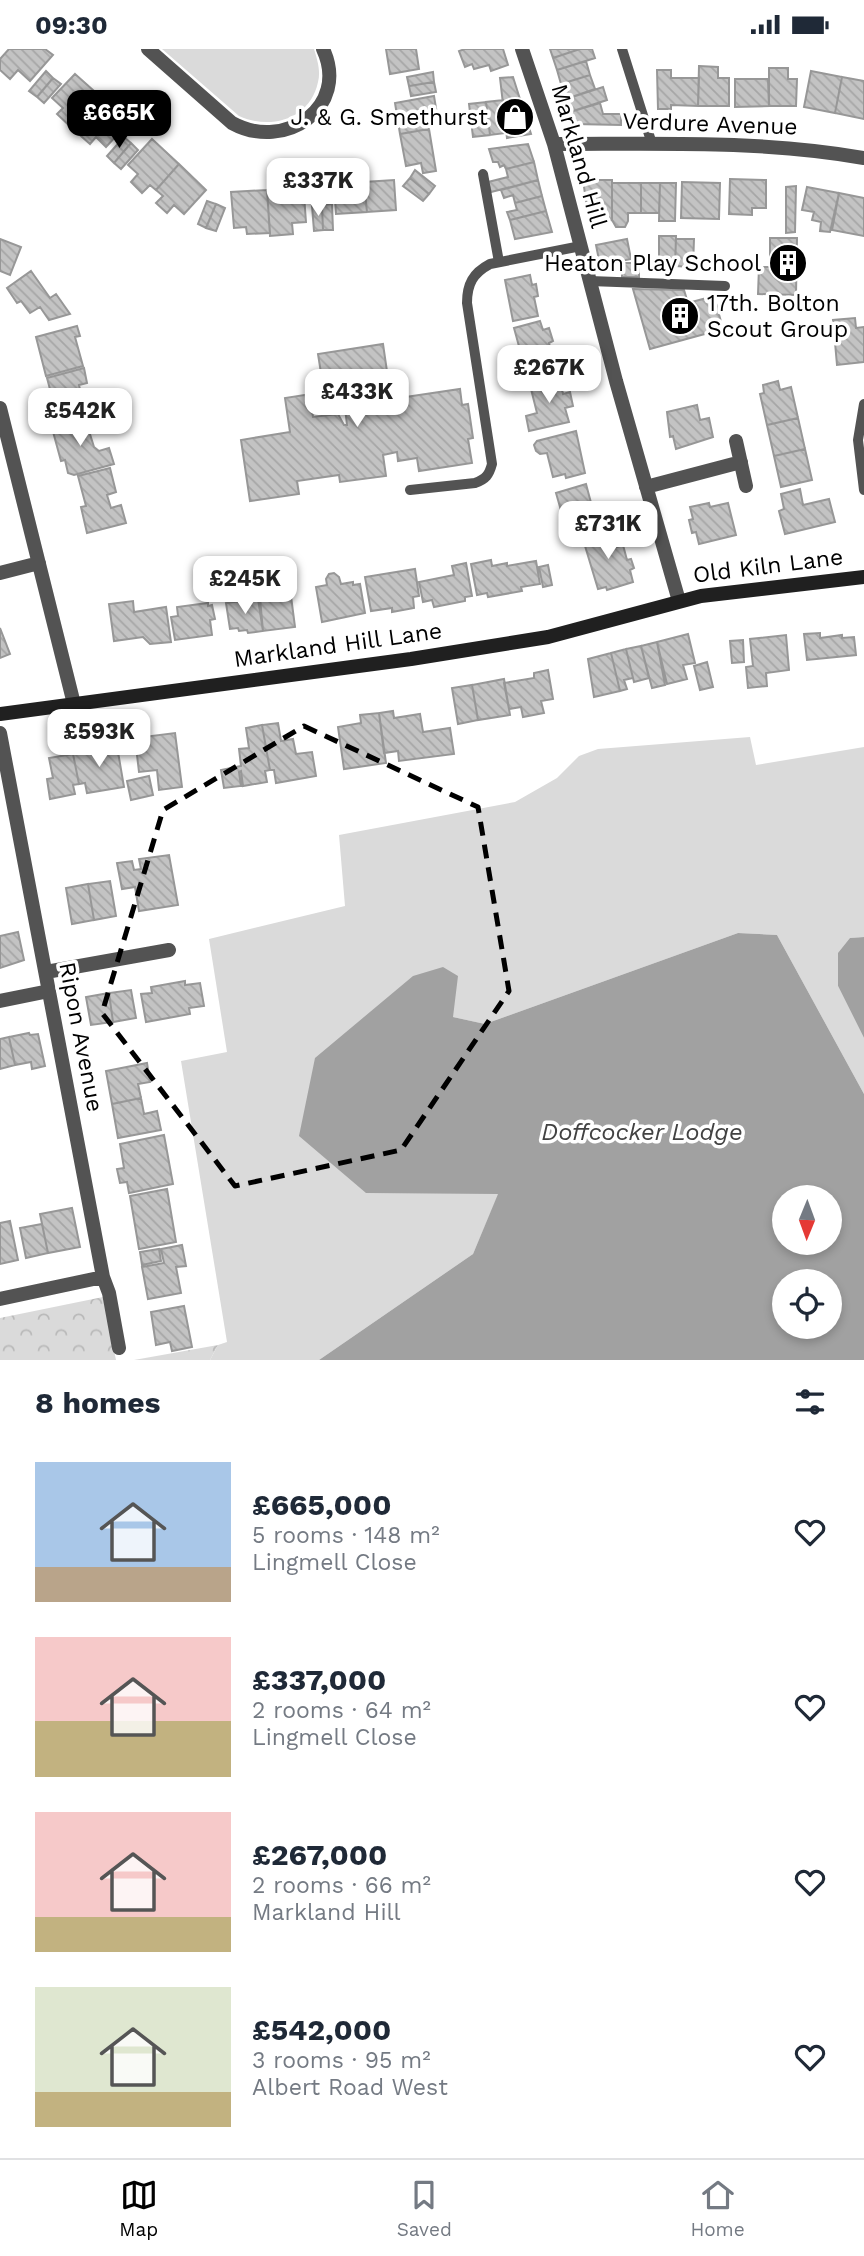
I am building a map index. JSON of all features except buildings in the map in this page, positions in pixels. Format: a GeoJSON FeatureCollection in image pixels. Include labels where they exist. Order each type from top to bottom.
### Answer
{"type":"FeatureCollection","features":[{"type":"Feature","properties":{"kind":"street"},"geometry":{"type":"LineString","coordinates":[[148,49],[232,123],[260,133],[288,130],[301,125],[315,110],[325,93],[329,79],[323,49]]}},
{"type":"Feature","properties":{"kind":"street","name":"Markland Hill"},"geometry":{"type":"LineString","coordinates":[[522,49],[554,144],[679,601]]}},
{"type":"Feature","properties":{"kind":"street","name":"Verdure Avenue"},"geometry":{"type":"LineString","coordinates":[[554,144],[759,145],[864,158]]}},
{"type":"Feature","properties":{"kind":"street"},"geometry":{"type":"LineString","coordinates":[[0,408],[74,704]]}},
{"type":"Feature","properties":{"kind":"street"},"geometry":{"type":"LineString","coordinates":[[736,441],[746,487]]}},
{"type":"Feature","properties":{"kind":"street"},"geometry":{"type":"LineString","coordinates":[[646,487],[741,462]]}},
{"type":"Feature","properties":{"kind":"street"},"geometry":{"type":"LineString","coordinates":[[0,573],[39,563]]}},
{"type":"Feature","properties":{"kind":"street","name":"Old Kiln Lane"},"geometry":{"type":"LineString","coordinates":[[679,601],[701,596],[864,577]]}},
{"type":"Feature","properties":{"kind":"street","name":"Markland Hill Lane"},"geometry":{"type":"LineString","coordinates":[[0,714],[526,641],[679,601]]}},
{"type":"Feature","properties":{"kind":"street","name":"Ripon Avenue"},"geometry":{"type":"LineString","coordinates":[[0,733],[103,1277],[109,1293],[119,1348]]}},
{"type":"Feature","properties":{"kind":"street"},"geometry":{"type":"LineString","coordinates":[[46,972],[169,950]]}},
{"type":"Feature","properties":{"kind":"street"},"geometry":{"type":"LineString","coordinates":[[0,1001],[49,991]]}},
{"type":"Feature","properties":{"kind":"street"},"geometry":{"type":"LineString","coordinates":[[0,1299],[103,1277]]}},
{"type":"Feature","properties":{"kind":"lane"},"geometry":{"type":"LineString","coordinates":[[622,49],[652,144]]}},
{"type":"Feature","properties":{"kind":"lane"},"geometry":{"type":"LineString","coordinates":[[483,174],[499,262]]}},
{"type":"Feature","properties":{"kind":"lane"},"geometry":{"type":"LineString","coordinates":[[410,490],[475,482],[490,474],[492,464],[467,290],[471,280],[479,270],[490,264],[581,246]]}},
{"type":"Feature","properties":{"kind":"lane"},"geometry":{"type":"LineString","coordinates":[[590,281],[724,286]]}},
{"type":"Feature","properties":{"kind":"lane"},"geometry":{"type":"LineString","coordinates":[[864,404],[858,440],[864,490]]}},
{"type":"Feature","properties":{"kind":"highlighted area"},"geometry":{"type":"Polygon","coordinates":[[[304,726],[478,807],[509,991],[401,1150],[235,1186],[102,1013],[163,810],[304,726]]]}},
{"type":"Feature","properties":{"kind":"green space"},"geometry":{"type":"Polygon","coordinates":[[[162,49],[314,49],[319,78],[314,95],[298,113],[276,121],[251,120],[239,116],[162,49]]]}},
{"type":"Feature","properties":{"kind":"green space"},"geometry":{"type":"Polygon","coordinates":[[[750,737],[756,765],[864,747],[864,937],[850,938],[838,986],[864,1038],[864,1094],[777,935],[738,933],[485,1024],[453,1017],[367,1193],[499,1193],[473,1254],[319,1360],[210,1360],[218,1345],[227,1342],[181,1061],[227,1052],[209,939],[345,906],[339,835],[515,802],[557,778],[579,756],[598,749],[750,737]]]}},
{"type":"Feature","properties":{"kind":"green space"},"geometry":{"type":"Polygon","coordinates":[[[103,1297],[116,1360],[0,1360],[0,1318],[103,1297]]]}},
{"type":"Feature","properties":{"kind":"green space"},"geometry":{"type":"Polygon","coordinates":[[[218,1345],[210,1360],[134,1360],[218,1345]]]}},
{"type":"Feature","properties":{"kind":"water","name":"Doffcocker Lodge"},"geometry":{"type":"Polygon","coordinates":[[[738,933],[777,935],[864,1094],[864,1360],[319,1360],[473,1254],[498,1194],[366,1193],[299,1136],[315,1058],[413,976],[443,967],[458,976],[453,1017],[485,1024],[738,933]]]}},
{"type":"Feature","properties":{"kind":"water"},"geometry":{"type":"Polygon","coordinates":[[[864,937],[864,1038],[838,986],[838,953],[850,938],[864,937]]]}},
{"type":"Feature","properties":{"kind":"place","name":"J. & G. Smethurst"},"geometry":{"type":"Point","coordinates":[515,117]}},
{"type":"Feature","properties":{"kind":"place","name":"Heaton Play School"},"geometry":{"type":"Point","coordinates":[788,263]}},
{"type":"Feature","properties":{"kind":"place","name":"17th. Bolton Scout Group"},"geometry":{"type":"Point","coordinates":[680,316]}}]}
